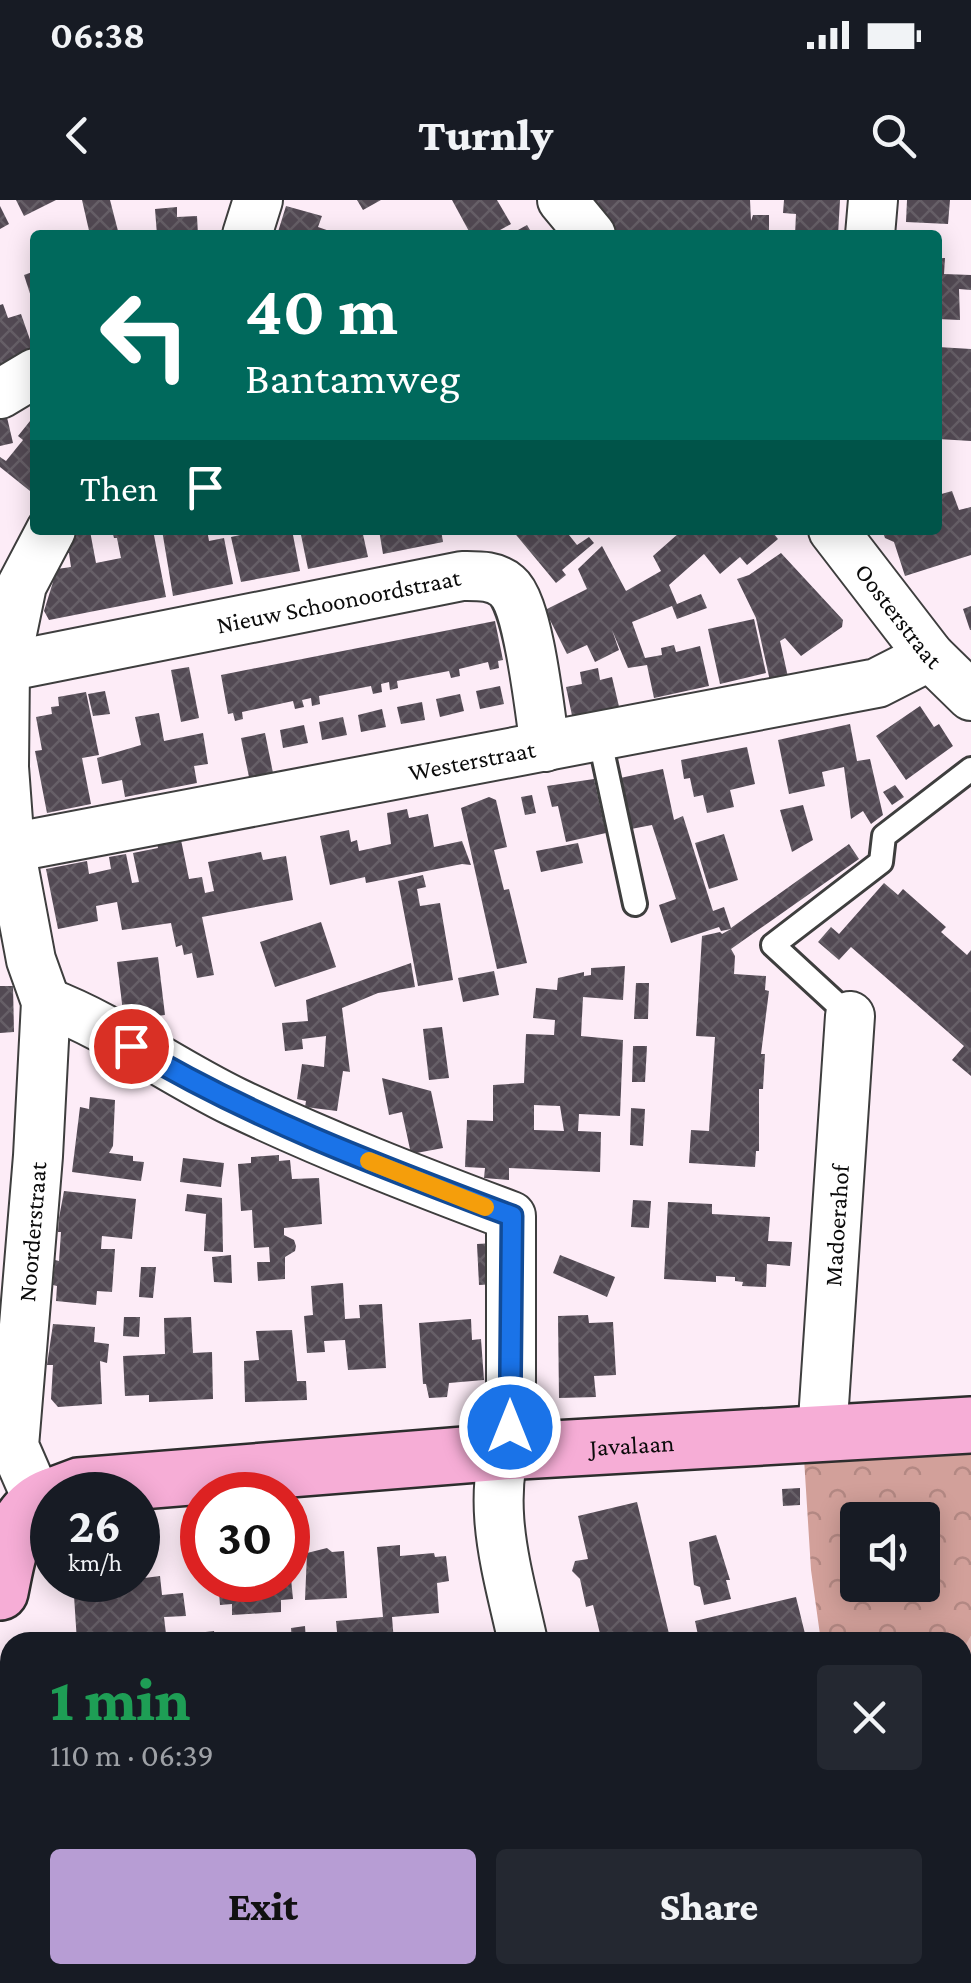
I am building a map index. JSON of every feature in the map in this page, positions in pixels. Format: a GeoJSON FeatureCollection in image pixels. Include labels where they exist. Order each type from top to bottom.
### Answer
{"type":"FeatureCollection","features":[{"type":"Feature","properties":{"kind":"main road","name":"Javalaan"},"geometry":{"type":"LineString","coordinates":[[160,1480],[502,1452],[971,1424]]}},
{"type":"Feature","properties":{"kind":"main road"},"geometry":{"type":"LineString","coordinates":[[0,1592],[12,1533],[30,1515]]}},
{"type":"Feature","properties":{"kind":"street"},"geometry":{"type":"LineString","coordinates":[[249,230],[258,200]]}},
{"type":"Feature","properties":{"kind":"street"},"geometry":{"type":"LineString","coordinates":[[562,200],[587,230]]}},
{"type":"Feature","properties":{"kind":"street"},"geometry":{"type":"LineString","coordinates":[[870,230],[873,200]]}},
{"type":"Feature","properties":{"kind":"street"},"geometry":{"type":"LineString","coordinates":[[0,394],[30,376]]}},
{"type":"Feature","properties":{"kind":"street","name":"Noorderstraat"},"geometry":{"type":"LineString","coordinates":[[31,1472],[14,1446],[38,1156],[26,975],[4,766],[5,667],[22,584],[47,535]]}},
{"type":"Feature","properties":{"kind":"street","name":"Oosterstraat"},"geometry":{"type":"LineString","coordinates":[[837,535],[930,656],[969,690]]}},
{"type":"Feature","properties":{"kind":"street","name":"Nieuw Schoonoordstraat"},"geometry":{"type":"LineString","coordinates":[[5,667],[462,576],[488,576],[509,587],[522,610],[545,746]]}},
{"type":"Feature","properties":{"kind":"street","name":"Westerstraat"},"geometry":{"type":"LineString","coordinates":[[10,848],[877,683],[930,656]]}},
{"type":"Feature","properties":{"kind":"street"},"geometry":{"type":"LineString","coordinates":[[26,975],[82,1016],[156,1061],[235,1102],[397,1173],[512,1216],[510,1427],[502,1452],[497,1526],[522,1632]]}},
{"type":"Feature","properties":{"kind":"street","name":"Madoerahof"},"geometry":{"type":"LineString","coordinates":[[822,1435],[850,1016]]}},
{"type":"Feature","properties":{"kind":"lane"},"geometry":{"type":"LineString","coordinates":[[599,736],[635,904]]}},
{"type":"Feature","properties":{"kind":"lane"},"geometry":{"type":"LineString","coordinates":[[850,1016],[773,945],[881,862],[884,836],[971,769]]}},
{"type":"Feature","properties":{"kind":"green space"},"geometry":{"type":"Polygon","coordinates":[[[971,1451],[971,1632],[820,1632],[811,1570],[804,1458],[971,1451]]]}},
{"type":"Feature","properties":{"kind":"building"},"geometry":{"type":"Polygon","coordinates":[[[16,200],[56,200],[24,216],[16,200]]]}},
{"type":"Feature","properties":{"kind":"building"},"geometry":{"type":"Polygon","coordinates":[[[82,200],[110,200],[118,230],[89,230],[82,200]]]}},
{"type":"Feature","properties":{"kind":"building"},"geometry":{"type":"Polygon","coordinates":[[[357,200],[381,200],[363,210],[357,200]]]}},
{"type":"Feature","properties":{"kind":"building"},"geometry":{"type":"Polygon","coordinates":[[[452,200],[497,200],[511,224],[500,230],[468,230],[452,200]]]}},
{"type":"Feature","properties":{"kind":"building"},"geometry":{"type":"Polygon","coordinates":[[[591,200],[750,200],[751,221],[753,215],[769,215],[769,230],[614,230],[591,200]]]}},
{"type":"Feature","properties":{"kind":"building"},"geometry":{"type":"Polygon","coordinates":[[[784,200],[840,200],[838,230],[795,230],[796,214],[783,213],[784,200]]]}},
{"type":"Feature","properties":{"kind":"building"},"geometry":{"type":"Polygon","coordinates":[[[907,200],[950,200],[948,224],[906,222],[907,200]]]}},
{"type":"Feature","properties":{"kind":"building"},"geometry":{"type":"Polygon","coordinates":[[[0,206],[9,224],[0,229],[0,206]]]}},
{"type":"Feature","properties":{"kind":"building"},"geometry":{"type":"Polygon","coordinates":[[[286,206],[322,216],[318,227],[327,230],[279,230],[286,206]]]}},
{"type":"Feature","properties":{"kind":"building"},"geometry":{"type":"Polygon","coordinates":[[[177,207],[177,217],[197,216],[198,230],[157,230],[155,209],[177,207]]]}},
{"type":"Feature","properties":{"kind":"building"},"geometry":{"type":"Polygon","coordinates":[[[942,258],[944,274],[971,275],[971,290],[959,289],[960,320],[942,319],[942,258]]]}},
{"type":"Feature","properties":{"kind":"building"},"geometry":{"type":"Polygon","coordinates":[[[3,304],[8,318],[21,314],[30,340],[30,357],[0,376],[3,304]]]}},
{"type":"Feature","properties":{"kind":"building"},"geometry":{"type":"Polygon","coordinates":[[[942,347],[971,349],[971,441],[942,439],[942,347]]]}},
{"type":"Feature","properties":{"kind":"building"},"geometry":{"type":"Polygon","coordinates":[[[6,413],[13,443],[0,446],[0,415],[6,413]]]}},
{"type":"Feature","properties":{"kind":"building"},"geometry":{"type":"Polygon","coordinates":[[[30,421],[30,491],[0,467],[0,457],[6,461],[23,440],[18,436],[30,421]]]}},
{"type":"Feature","properties":{"kind":"building"},"geometry":{"type":"Polygon","coordinates":[[[952,491],[959,510],[971,507],[971,555],[905,576],[894,542],[884,535],[942,535],[942,494],[952,491]]]}},
{"type":"Feature","properties":{"kind":"building"},"geometry":{"type":"Polygon","coordinates":[[[67,535],[91,535],[96,563],[121,558],[113,535],[154,535],[166,597],[49,620],[44,611],[57,569],[71,567],[69,553],[62,554],[67,535]]]}},
{"type":"Feature","properties":{"kind":"building"},"geometry":{"type":"Polygon","coordinates":[[[163,535],[208,535],[209,541],[224,538],[233,584],[173,596],[163,535]]]}},
{"type":"Feature","properties":{"kind":"building"},"geometry":{"type":"Polygon","coordinates":[[[293,535],[300,571],[241,582],[231,537],[293,535]]]}},
{"type":"Feature","properties":{"kind":"building"},"geometry":{"type":"Polygon","coordinates":[[[301,535],[363,535],[368,557],[308,569],[301,535]]]}},
{"type":"Feature","properties":{"kind":"building"},"geometry":{"type":"Polygon","coordinates":[[[380,535],[442,535],[443,542],[383,554],[380,535]]]}},
{"type":"Feature","properties":{"kind":"building"},"geometry":{"type":"Polygon","coordinates":[[[516,535],[569,535],[577,545],[589,537],[594,543],[562,570],[566,575],[556,583],[516,535]]]}},
{"type":"Feature","properties":{"kind":"building"},"geometry":{"type":"Polygon","coordinates":[[[677,535],[775,535],[778,539],[747,565],[740,557],[720,574],[704,554],[669,585],[677,604],[701,594],[707,608],[677,619],[672,606],[632,622],[645,658],[662,655],[661,648],[674,645],[676,652],[700,646],[709,686],[654,698],[647,665],[628,668],[612,630],[619,650],[595,662],[587,645],[567,654],[545,610],[587,589],[578,569],[602,546],[626,591],[661,571],[653,556],[677,535]]]}},
{"type":"Feature","properties":{"kind":"building"},"geometry":{"type":"Polygon","coordinates":[[[781,553],[843,620],[842,627],[801,656],[785,638],[780,641],[788,677],[770,681],[756,618],[737,579],[781,553]]]}},
{"type":"Feature","properties":{"kind":"building"},"geometry":{"type":"Polygon","coordinates":[[[971,606],[971,630],[970,630],[963,609],[971,606]]]}},
{"type":"Feature","properties":{"kind":"building"},"geometry":{"type":"Polygon","coordinates":[[[754,619],[766,673],[720,684],[708,629],[754,619]]]}},
{"type":"Feature","properties":{"kind":"building"},"geometry":{"type":"Polygon","coordinates":[[[495,621],[503,660],[498,661],[499,668],[490,670],[488,662],[459,669],[460,676],[451,678],[449,671],[397,681],[398,688],[390,690],[389,682],[381,684],[382,692],[373,694],[371,686],[319,696],[320,704],[312,706],[311,698],[302,700],[304,707],[295,709],[293,701],[242,712],[243,719],[235,721],[233,713],[228,714],[221,675],[495,621]]]}},
{"type":"Feature","properties":{"kind":"building"},"geometry":{"type":"Polygon","coordinates":[[[189,667],[199,718],[181,722],[171,670],[189,667]]]}},
{"type":"Feature","properties":{"kind":"building"},"geometry":{"type":"Polygon","coordinates":[[[598,668],[600,680],[612,677],[621,715],[574,725],[566,687],[582,684],[580,672],[598,668]]]}},
{"type":"Feature","properties":{"kind":"building"},"geometry":{"type":"Polygon","coordinates":[[[500,686],[504,704],[480,709],[476,691],[500,686]]]}},
{"type":"Feature","properties":{"kind":"building"},"geometry":{"type":"Polygon","coordinates":[[[105,691],[110,714],[93,716],[88,694],[105,691]]]}},
{"type":"Feature","properties":{"kind":"building"},"geometry":{"type":"Polygon","coordinates":[[[86,692],[99,755],[82,758],[91,804],[47,813],[35,751],[42,750],[36,717],[52,714],[51,707],[59,706],[58,697],[86,692]]]}},
{"type":"Feature","properties":{"kind":"building"},"geometry":{"type":"Polygon","coordinates":[[[460,694],[464,711],[440,717],[436,699],[460,694]]]}},
{"type":"Feature","properties":{"kind":"building"},"geometry":{"type":"Polygon","coordinates":[[[422,702],[425,720],[401,724],[397,707],[422,702]]]}},
{"type":"Feature","properties":{"kind":"building"},"geometry":{"type":"Polygon","coordinates":[[[920,706],[934,727],[939,724],[953,746],[906,780],[876,736],[920,706]]]}},
{"type":"Feature","properties":{"kind":"building"},"geometry":{"type":"Polygon","coordinates":[[[382,709],[386,727],[361,732],[358,715],[382,709]]]}},
{"type":"Feature","properties":{"kind":"building"},"geometry":{"type":"Polygon","coordinates":[[[159,713],[164,741],[203,733],[208,764],[194,766],[197,783],[125,797],[122,780],[102,784],[97,758],[141,745],[135,717],[159,713]]]}},
{"type":"Feature","properties":{"kind":"building"},"geometry":{"type":"Polygon","coordinates":[[[343,717],[347,735],[322,740],[319,722],[343,717]]]}},
{"type":"Feature","properties":{"kind":"building"},"geometry":{"type":"Polygon","coordinates":[[[850,724],[857,761],[870,759],[883,815],[871,824],[863,811],[851,819],[844,767],[822,772],[825,786],[789,794],[778,740],[850,724]]]}},
{"type":"Feature","properties":{"kind":"building"},"geometry":{"type":"Polygon","coordinates":[[[304,725],[308,743],[283,748],[280,730],[304,725]]]}},
{"type":"Feature","properties":{"kind":"building"},"geometry":{"type":"Polygon","coordinates":[[[265,733],[273,773],[249,777],[241,738],[265,733]]]}},
{"type":"Feature","properties":{"kind":"building"},"geometry":{"type":"Polygon","coordinates":[[[747,747],[755,784],[730,790],[734,807],[707,813],[703,795],[694,797],[690,778],[684,779],[681,760],[747,747]]]}},
{"type":"Feature","properties":{"kind":"building"},"geometry":{"type":"Polygon","coordinates":[[[663,769],[674,820],[683,816],[713,911],[724,907],[731,928],[849,844],[859,859],[731,949],[735,956],[734,974],[766,976],[765,990],[769,991],[755,1167],[689,1163],[691,1130],[709,1131],[715,1037],[696,1036],[702,936],[731,929],[721,931],[719,927],[671,943],[659,905],[676,899],[652,825],[631,829],[620,778],[663,769]]]}},
{"type":"Feature","properties":{"kind":"building"},"geometry":{"type":"Polygon","coordinates":[[[594,779],[606,833],[566,842],[558,806],[552,807],[547,786],[594,779]]]}},
{"type":"Feature","properties":{"kind":"building"},"geometry":{"type":"Polygon","coordinates":[[[895,785],[904,797],[892,805],[883,792],[895,785]]]}},
{"type":"Feature","properties":{"kind":"building"},"geometry":{"type":"Polygon","coordinates":[[[532,795],[536,813],[525,815],[521,797],[532,795]]]}},
{"type":"Feature","properties":{"kind":"building"},"geometry":{"type":"Polygon","coordinates":[[[489,797],[496,800],[507,847],[494,850],[504,890],[509,889],[527,963],[497,969],[461,808],[489,797]]]}},
{"type":"Feature","properties":{"kind":"building"},"geometry":{"type":"Polygon","coordinates":[[[803,805],[813,840],[792,852],[780,810],[803,805]]]}},
{"type":"Feature","properties":{"kind":"building"},"geometry":{"type":"Polygon","coordinates":[[[407,809],[409,818],[428,814],[434,847],[462,841],[471,865],[366,883],[365,877],[330,885],[320,836],[349,830],[351,842],[357,840],[359,851],[391,844],[387,813],[407,809]]]}},
{"type":"Feature","properties":{"kind":"building"},"geometry":{"type":"Polygon","coordinates":[[[724,834],[738,880],[709,889],[695,843],[724,834]]]}},
{"type":"Feature","properties":{"kind":"building"},"geometry":{"type":"Polygon","coordinates":[[[180,835],[189,879],[202,877],[205,893],[214,891],[208,862],[261,852],[263,860],[286,856],[293,900],[202,917],[214,975],[197,978],[192,953],[184,955],[182,945],[176,947],[171,923],[122,930],[117,902],[96,906],[98,921],[58,929],[46,869],[87,861],[89,874],[111,869],[109,857],[126,854],[132,883],[139,882],[133,853],[158,848],[156,839],[180,835]]]}},
{"type":"Feature","properties":{"kind":"building"},"geometry":{"type":"Polygon","coordinates":[[[578,843],[583,863],[541,872],[536,851],[578,843]]]}},
{"type":"Feature","properties":{"kind":"building"},"geometry":{"type":"Polygon","coordinates":[[[423,875],[426,887],[417,889],[420,906],[440,903],[453,980],[418,986],[398,881],[423,875]]]}},
{"type":"Feature","properties":{"kind":"building"},"geometry":{"type":"Polygon","coordinates":[[[884,883],[898,895],[903,889],[946,927],[941,932],[967,955],[971,950],[971,1076],[952,1060],[964,1046],[851,947],[839,960],[818,942],[831,927],[839,934],[884,883]]]}},
{"type":"Feature","properties":{"kind":"building"},"geometry":{"type":"Polygon","coordinates":[[[321,922],[336,967],[275,987],[260,942],[321,922]]]}},
{"type":"Feature","properties":{"kind":"building"},"geometry":{"type":"Polygon","coordinates":[[[158,957],[165,1015],[124,1020],[117,962],[158,957]]]}},
{"type":"Feature","properties":{"kind":"building"},"geometry":{"type":"Polygon","coordinates":[[[411,963],[415,987],[378,993],[342,1008],[350,1072],[343,1071],[337,1111],[305,1107],[306,1101],[297,1099],[302,1064],[324,1067],[326,1036],[302,1039],[303,1049],[285,1051],[282,1023],[308,1021],[306,1000],[411,963]]]}},
{"type":"Feature","properties":{"kind":"building"},"geometry":{"type":"Polygon","coordinates":[[[625,966],[623,1000],[583,997],[581,1036],[623,1040],[620,1116],[579,1114],[578,1131],[601,1132],[600,1172],[509,1168],[509,1180],[484,1178],[485,1168],[465,1167],[467,1120],[493,1121],[493,1085],[524,1083],[526,1034],[554,1035],[555,1020],[533,1018],[536,988],[557,990],[558,978],[584,972],[584,976],[591,975],[591,968],[625,966]],[[534,1105],[534,1130],[564,1131],[560,1106],[534,1105]]]}},
{"type":"Feature","properties":{"kind":"building"},"geometry":{"type":"Polygon","coordinates":[[[494,971],[499,995],[463,1002],[458,978],[494,971]]]}},
{"type":"Feature","properties":{"kind":"building"},"geometry":{"type":"Polygon","coordinates":[[[636,983],[649,983],[648,1019],[634,1019],[636,983]]]}},
{"type":"Feature","properties":{"kind":"building"},"geometry":{"type":"Polygon","coordinates":[[[0,986],[13,986],[14,1032],[0,1033],[0,986]]]}},
{"type":"Feature","properties":{"kind":"building"},"geometry":{"type":"Polygon","coordinates":[[[442,1027],[449,1078],[429,1080],[423,1029],[442,1027]]]}},
{"type":"Feature","properties":{"kind":"building"},"geometry":{"type":"Polygon","coordinates":[[[633,1046],[647,1046],[645,1082],[632,1082],[633,1046]]]}},
{"type":"Feature","properties":{"kind":"building"},"geometry":{"type":"Polygon","coordinates":[[[382,1078],[431,1091],[443,1148],[411,1154],[402,1112],[389,1115],[382,1078]]]}},
{"type":"Feature","properties":{"kind":"building"},"geometry":{"type":"Polygon","coordinates":[[[90,1097],[115,1100],[113,1146],[109,1153],[133,1156],[133,1161],[144,1162],[141,1181],[72,1172],[80,1107],[89,1109],[90,1097]]]}},
{"type":"Feature","properties":{"kind":"building"},"geometry":{"type":"Polygon","coordinates":[[[631,1108],[645,1109],[643,1146],[630,1145],[631,1108]]]}},
{"type":"Feature","properties":{"kind":"building"},"geometry":{"type":"Polygon","coordinates":[[[279,1155],[279,1161],[290,1160],[292,1179],[319,1178],[322,1224],[284,1228],[284,1235],[294,1240],[296,1246],[285,1257],[285,1279],[258,1281],[257,1262],[270,1262],[269,1247],[254,1248],[252,1210],[241,1211],[238,1164],[251,1163],[251,1157],[279,1155]]]}},
{"type":"Feature","properties":{"kind":"building"},"geometry":{"type":"Polygon","coordinates":[[[183,1158],[224,1163],[221,1187],[180,1182],[183,1158]]]}},
{"type":"Feature","properties":{"kind":"building"},"geometry":{"type":"Polygon","coordinates":[[[64,1191],[136,1199],[132,1239],[102,1236],[101,1249],[115,1249],[112,1292],[97,1291],[96,1305],[56,1301],[57,1286],[53,1285],[55,1260],[59,1261],[59,1218],[64,1191]]]}},
{"type":"Feature","properties":{"kind":"building"},"geometry":{"type":"Polygon","coordinates":[[[187,1194],[222,1198],[223,1252],[204,1251],[206,1214],[185,1211],[187,1194]]]}},
{"type":"Feature","properties":{"kind":"building"},"geometry":{"type":"Polygon","coordinates":[[[633,1200],[651,1201],[649,1228],[631,1227],[633,1200]]]}},
{"type":"Feature","properties":{"kind":"building"},"geometry":{"type":"Polygon","coordinates":[[[668,1202],[712,1204],[712,1214],[770,1217],[768,1241],[792,1242],[790,1266],[767,1264],[766,1287],[742,1286],[743,1282],[735,1281],[735,1277],[716,1276],[716,1282],[664,1279],[668,1202]]]}},
{"type":"Feature","properties":{"kind":"building"},"geometry":{"type":"Polygon","coordinates":[[[494,1243],[496,1284],[479,1285],[477,1244],[494,1243]]]}},
{"type":"Feature","properties":{"kind":"building"},"geometry":{"type":"Polygon","coordinates":[[[231,1255],[232,1283],[214,1282],[212,1257],[231,1255]]]}},
{"type":"Feature","properties":{"kind":"building"},"geometry":{"type":"Polygon","coordinates":[[[560,1255],[615,1277],[607,1297],[553,1273],[560,1255]]]}},
{"type":"Feature","properties":{"kind":"building"},"geometry":{"type":"Polygon","coordinates":[[[141,1267],[156,1267],[153,1298],[139,1297],[141,1267]]]}},
{"type":"Feature","properties":{"kind":"building"},"geometry":{"type":"Polygon","coordinates":[[[343,1283],[345,1319],[360,1318],[359,1305],[382,1304],[386,1368],[348,1370],[345,1340],[324,1341],[325,1352],[307,1353],[304,1316],[313,1315],[311,1286],[343,1283]]]}},
{"type":"Feature","properties":{"kind":"building"},"geometry":{"type":"Polygon","coordinates":[[[588,1315],[589,1323],[613,1322],[616,1375],[594,1376],[596,1397],[559,1398],[558,1316],[588,1315]]]}},
{"type":"Feature","properties":{"kind":"building"},"geometry":{"type":"Polygon","coordinates":[[[124,1317],[140,1317],[139,1337],[123,1336],[124,1317]]]}},
{"type":"Feature","properties":{"kind":"building"},"geometry":{"type":"Polygon","coordinates":[[[191,1317],[193,1353],[212,1352],[213,1399],[149,1402],[149,1395],[125,1396],[123,1356],[165,1354],[164,1318],[191,1317]]]}},
{"type":"Feature","properties":{"kind":"building"},"geometry":{"type":"Polygon","coordinates":[[[471,1319],[472,1340],[481,1339],[484,1380],[449,1383],[447,1397],[429,1398],[423,1384],[419,1323],[471,1319]]]}},
{"type":"Feature","properties":{"kind":"building"},"geometry":{"type":"Polygon","coordinates":[[[53,1324],[95,1327],[94,1342],[109,1344],[107,1363],[100,1361],[102,1404],[58,1407],[51,1399],[53,1365],[47,1365],[53,1324]]]}},
{"type":"Feature","properties":{"kind":"building"},"geometry":{"type":"Polygon","coordinates":[[[292,1330],[297,1381],[306,1381],[307,1400],[245,1402],[244,1361],[259,1360],[256,1331],[292,1330]]]}},
{"type":"Feature","properties":{"kind":"building"},"geometry":{"type":"Polygon","coordinates":[[[800,1488],[800,1505],[783,1506],[782,1489],[800,1488]]]}},
{"type":"Feature","properties":{"kind":"building"},"geometry":{"type":"Polygon","coordinates":[[[637,1502],[669,1632],[600,1632],[593,1605],[586,1607],[580,1579],[572,1571],[575,1561],[588,1559],[578,1516],[637,1502]]]}},
{"type":"Feature","properties":{"kind":"building"},"geometry":{"type":"Polygon","coordinates":[[[716,1535],[730,1580],[726,1580],[731,1599],[704,1605],[700,1587],[694,1585],[689,1542],[716,1535]]]}},
{"type":"Feature","properties":{"kind":"building"},"geometry":{"type":"Polygon","coordinates":[[[400,1545],[400,1556],[446,1556],[449,1581],[437,1583],[439,1613],[392,1617],[393,1632],[337,1632],[336,1621],[383,1617],[377,1547],[400,1545]]]}},
{"type":"Feature","properties":{"kind":"building"},"geometry":{"type":"Polygon","coordinates":[[[327,1548],[332,1552],[344,1551],[347,1598],[310,1600],[310,1552],[327,1548]]]}},
{"type":"Feature","properties":{"kind":"building"},"geometry":{"type":"Polygon","coordinates":[[[160,1576],[162,1595],[180,1593],[180,1602],[184,1602],[186,1616],[164,1617],[166,1632],[76,1632],[74,1602],[160,1602],[160,1576]]]}},
{"type":"Feature","properties":{"kind":"building"},"geometry":{"type":"Polygon","coordinates":[[[796,1597],[805,1632],[697,1632],[695,1621],[796,1597]]]}},
{"type":"Feature","properties":{"kind":"building"},"geometry":{"type":"Polygon","coordinates":[[[220,1602],[281,1602],[281,1612],[232,1615],[232,1604],[220,1602]]]}},
{"type":"Feature","properties":{"kind":"building"},"geometry":{"type":"Polygon","coordinates":[[[305,1626],[305,1632],[291,1632],[291,1628],[305,1626]]]}},
{"type":"Feature","properties":{"kind":"slow traffic"},"geometry":{"type":"LineString","coordinates":[[369,1161],[485,1207]]}},
{"type":"Feature","properties":{"kind":"route"},"geometry":{"type":"LineString","coordinates":[[131,1046],[235,1102],[397,1173],[512,1216],[510,1427]]}}]}
